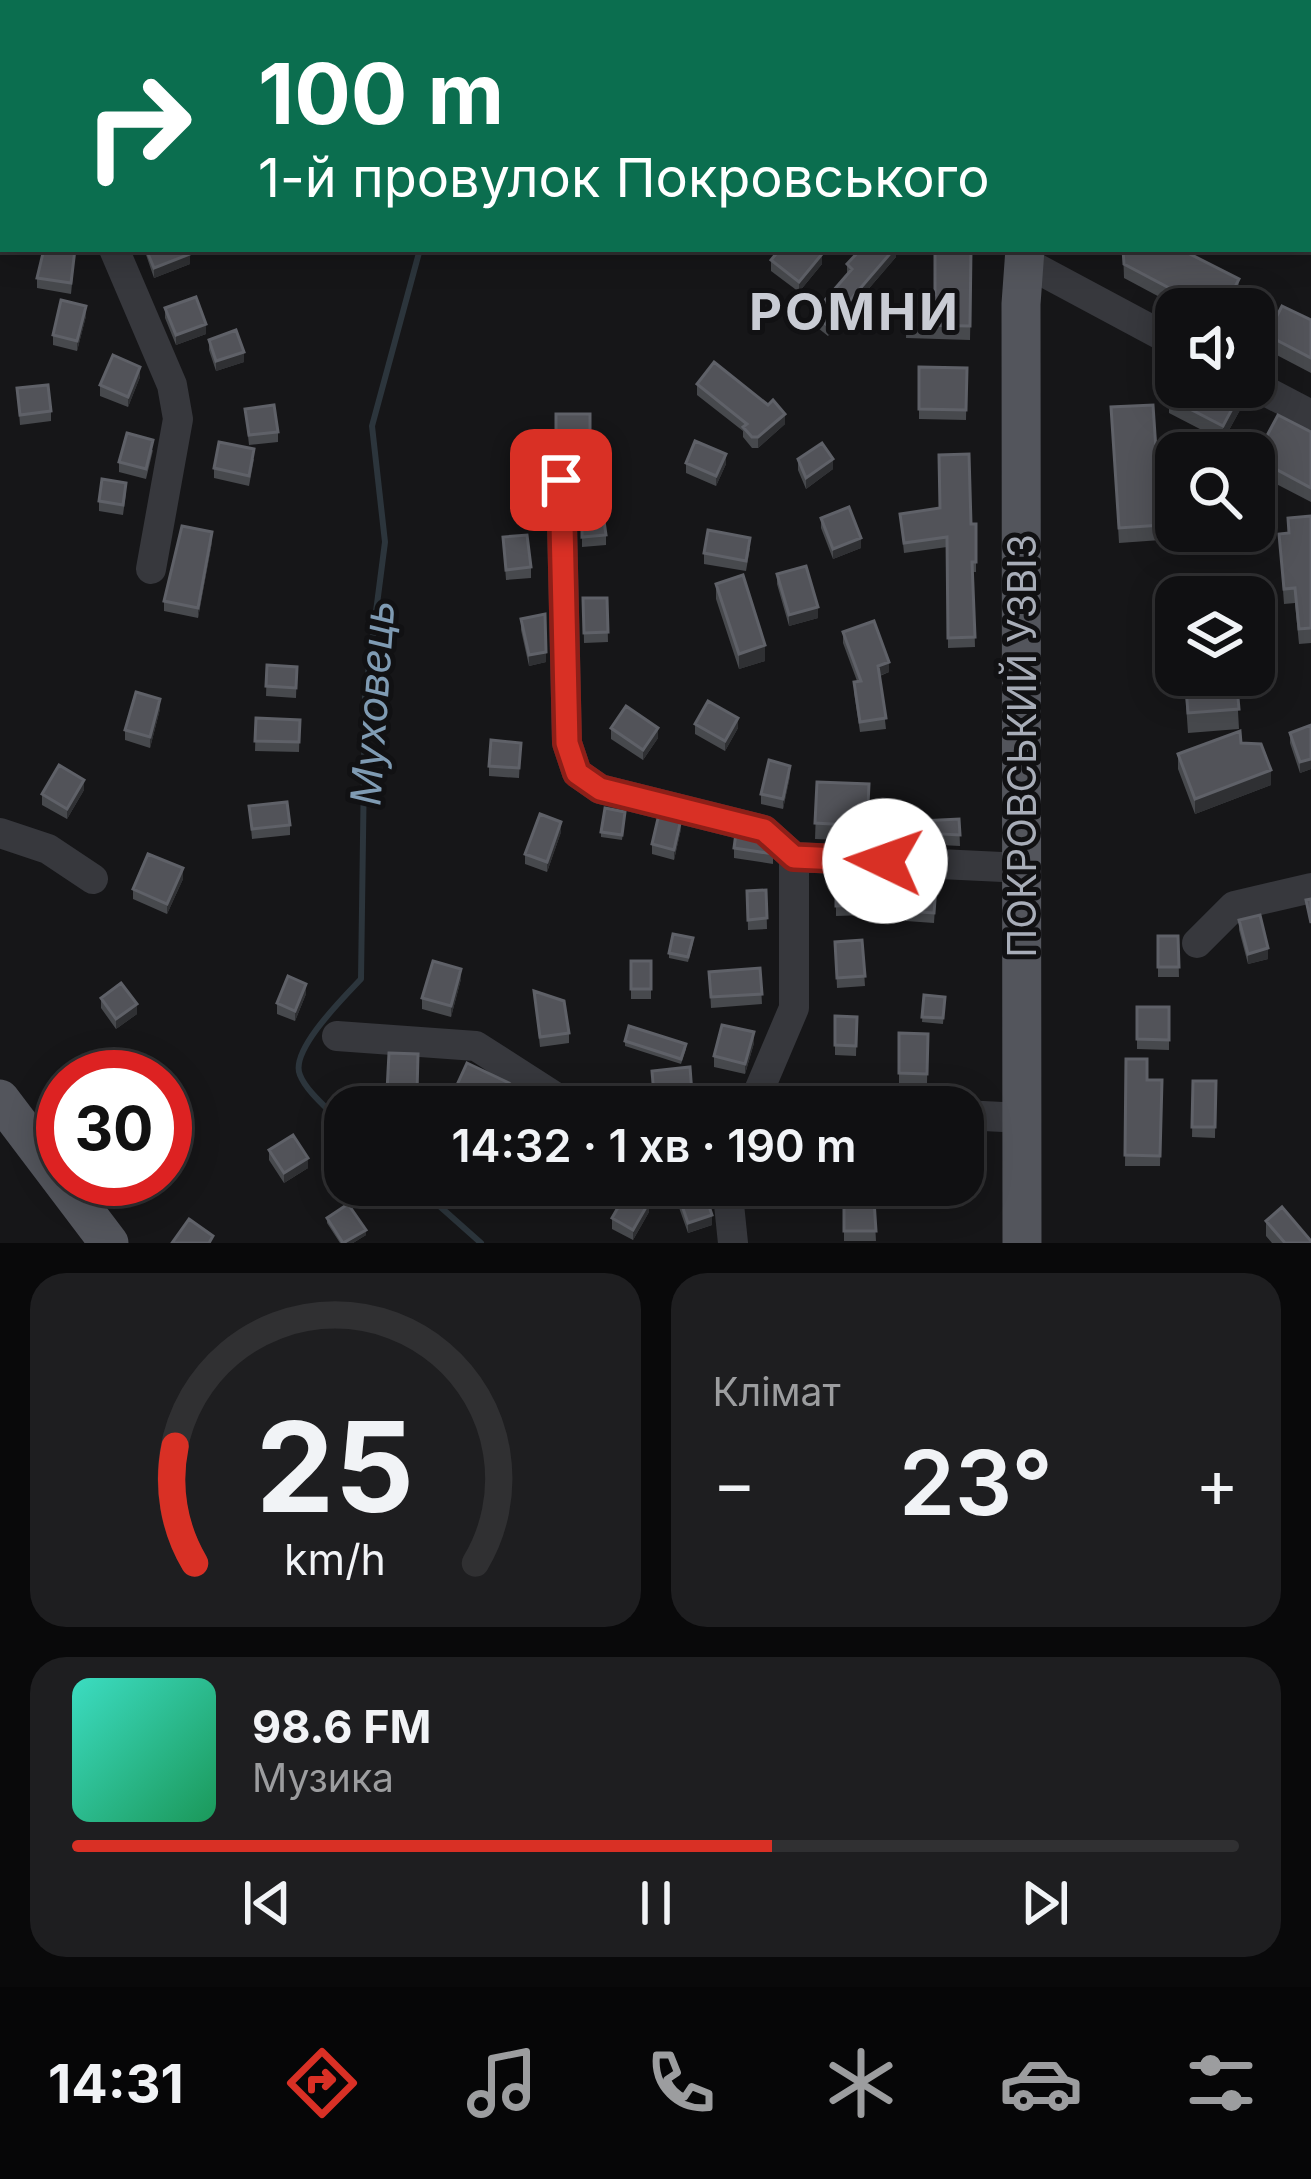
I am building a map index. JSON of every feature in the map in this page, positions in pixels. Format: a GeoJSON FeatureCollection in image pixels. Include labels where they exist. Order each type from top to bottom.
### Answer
{"type":"FeatureCollection","features":[{"type":"Feature","properties":{"kind":"main road","name":"ПОКРОВСЬКИЙ УЗВІЗ"},"geometry":{"type":"LineString","coordinates":[[1022,1243],[1024,255]]}},
{"type":"Feature","properties":{"kind":"main road"},"geometry":{"type":"LineString","coordinates":[[0,1100],[109,1243]]}},
{"type":"Feature","properties":{"kind":"street"},"geometry":{"type":"LineString","coordinates":[[115,252],[172,386],[178,419],[151,569]]}},
{"type":"Feature","properties":{"kind":"street"},"geometry":{"type":"LineString","coordinates":[[1024,255],[1155,332]]}},
{"type":"Feature","properties":{"kind":"street"},"geometry":{"type":"LineString","coordinates":[[1275,396],[1311,416]]}},
{"type":"Feature","properties":{"kind":"street"},"geometry":{"type":"LineString","coordinates":[[561,480],[567,743],[577,773],[600,789],[764,830],[794,857],[1022,868]]}},
{"type":"Feature","properties":{"kind":"street"},"geometry":{"type":"LineString","coordinates":[[0,832],[48,849],[93,879]]}},
{"type":"Feature","properties":{"kind":"street"},"geometry":{"type":"LineString","coordinates":[[761,1086],[794,1008],[794,857]]}},
{"type":"Feature","properties":{"kind":"street"},"geometry":{"type":"LineString","coordinates":[[1197,943],[1234,906],[1311,888]]}},
{"type":"Feature","properties":{"kind":"street"},"geometry":{"type":"LineString","coordinates":[[337,1036],[476,1046],[538,1086]]}},
{"type":"Feature","properties":{"kind":"street"},"geometry":{"type":"LineString","coordinates":[[984,1116],[1022,1118]]}},
{"type":"Feature","properties":{"kind":"street"},"geometry":{"type":"LineString","coordinates":[[729,1206],[733,1243]]}},
{"type":"Feature","properties":{"kind":"building"},"geometry":{"type":"Polygon","coordinates":[[[43,252],[75,252],[71,283],[37,278],[43,252]]]}},
{"type":"Feature","properties":{"kind":"building"},"geometry":{"type":"Polygon","coordinates":[[[147,252],[189,252],[190,254],[154,268],[147,252]]]}},
{"type":"Feature","properties":{"kind":"building"},"geometry":{"type":"Polygon","coordinates":[[[778,252],[822,254],[799,282],[771,260],[778,252]]]}},
{"type":"Feature","properties":{"kind":"building"},"geometry":{"type":"Polygon","coordinates":[[[858,252],[891,252],[828,326],[813,314],[852,269],[847,264],[858,252]]]}},
{"type":"Feature","properties":{"kind":"building"},"geometry":{"type":"Polygon","coordinates":[[[935,252],[971,252],[970,326],[906,325],[907,295],[935,295],[935,252]]]}},
{"type":"Feature","properties":{"kind":"building"},"geometry":{"type":"Polygon","coordinates":[[[1123,252],[1186,252],[1239,279],[1234,288],[1169,288],[1124,264],[1123,252]]]}},
{"type":"Feature","properties":{"kind":"building"},"geometry":{"type":"Polygon","coordinates":[[[196,297],[206,324],[176,335],[165,308],[196,297]]]}},
{"type":"Feature","properties":{"kind":"building"},"geometry":{"type":"Polygon","coordinates":[[[61,300],[86,306],[77,341],[53,335],[61,300]]]}},
{"type":"Feature","properties":{"kind":"building"},"geometry":{"type":"Polygon","coordinates":[[[1282,306],[1311,320],[1311,358],[1275,339],[1275,320],[1282,306]]]}},
{"type":"Feature","properties":{"kind":"building"},"geometry":{"type":"Polygon","coordinates":[[[236,330],[244,352],[216,361],[209,340],[236,330]]]}},
{"type":"Feature","properties":{"kind":"building"},"geometry":{"type":"Polygon","coordinates":[[[113,355],[140,367],[128,397],[100,385],[113,355]]]}},
{"type":"Feature","properties":{"kind":"building"},"geometry":{"type":"Polygon","coordinates":[[[714,362],[768,405],[773,400],[785,414],[752,437],[743,427],[747,424],[697,384],[714,362]]]}},
{"type":"Feature","properties":{"kind":"building"},"geometry":{"type":"Polygon","coordinates":[[[919,367],[967,368],[966,410],[919,409],[919,367]]]}},
{"type":"Feature","properties":{"kind":"building"},"geometry":{"type":"Polygon","coordinates":[[[48,385],[51,411],[20,415],[17,388],[48,385]]]}},
{"type":"Feature","properties":{"kind":"building"},"geometry":{"type":"Polygon","coordinates":[[[274,405],[278,432],[249,435],[245,409],[274,405]]]}},
{"type":"Feature","properties":{"kind":"building"},"geometry":{"type":"Polygon","coordinates":[[[1153,405],[1155,525],[1119,528],[1111,407],[1153,405]]]}},
{"type":"Feature","properties":{"kind":"building"},"geometry":{"type":"Polygon","coordinates":[[[1188,408],[1233,408],[1223,426],[1188,408]]]}},
{"type":"Feature","properties":{"kind":"building"},"geometry":{"type":"Polygon","coordinates":[[[556,414],[590,414],[590,441],[556,441],[556,414]]]}},
{"type":"Feature","properties":{"kind":"building"},"geometry":{"type":"Polygon","coordinates":[[[1278,415],[1311,432],[1311,488],[1275,469],[1275,432],[1269,432],[1278,415]]]}},
{"type":"Feature","properties":{"kind":"building"},"geometry":{"type":"Polygon","coordinates":[[[127,433],[153,440],[146,469],[119,462],[127,433]]]}},
{"type":"Feature","properties":{"kind":"building"},"geometry":{"type":"Polygon","coordinates":[[[695,441],[726,454],[716,476],[686,463],[695,441]]]}},
{"type":"Feature","properties":{"kind":"building"},"geometry":{"type":"Polygon","coordinates":[[[219,442],[254,449],[249,476],[214,468],[219,442]]]}},
{"type":"Feature","properties":{"kind":"building"},"geometry":{"type":"Polygon","coordinates":[[[822,443],[833,459],[806,478],[798,459],[822,443]]]}},
{"type":"Feature","properties":{"kind":"building"},"geometry":{"type":"Polygon","coordinates":[[[969,454],[971,524],[976,524],[976,562],[972,562],[975,637],[948,638],[947,537],[904,543],[900,514],[940,508],[939,455],[969,454]]]}},
{"type":"Feature","properties":{"kind":"building"},"geometry":{"type":"Polygon","coordinates":[[[102,479],[126,483],[123,505],[99,501],[102,479]]]}},
{"type":"Feature","properties":{"kind":"building"},"geometry":{"type":"Polygon","coordinates":[[[849,507],[861,538],[833,549],[821,518],[849,507]]]}},
{"type":"Feature","properties":{"kind":"building"},"geometry":{"type":"Polygon","coordinates":[[[603,514],[606,535],[582,537],[582,516],[603,514]]]}},
{"type":"Feature","properties":{"kind":"building"},"geometry":{"type":"Polygon","coordinates":[[[1311,516],[1311,628],[1299,629],[1295,588],[1284,589],[1279,534],[1289,533],[1288,518],[1311,516]]]}},
{"type":"Feature","properties":{"kind":"building"},"geometry":{"type":"Polygon","coordinates":[[[182,526],[212,532],[198,608],[164,601],[182,526]]]}},
{"type":"Feature","properties":{"kind":"building"},"geometry":{"type":"Polygon","coordinates":[[[708,530],[750,538],[746,561],[704,553],[708,530]]]}},
{"type":"Feature","properties":{"kind":"building"},"geometry":{"type":"Polygon","coordinates":[[[527,535],[531,567],[506,570],[503,537],[527,535]]]}},
{"type":"Feature","properties":{"kind":"building"},"geometry":{"type":"Polygon","coordinates":[[[806,566],[818,607],[789,615],[777,574],[806,566]]]}},
{"type":"Feature","properties":{"kind":"building"},"geometry":{"type":"Polygon","coordinates":[[[743,575],[765,645],[739,654],[716,584],[743,575]]]}},
{"type":"Feature","properties":{"kind":"building"},"geometry":{"type":"Polygon","coordinates":[[[583,598],[607,598],[608,632],[584,633],[583,598]]]}},
{"type":"Feature","properties":{"kind":"building"},"geometry":{"type":"Polygon","coordinates":[[[545,614],[546,652],[529,655],[521,619],[545,614]]]}},
{"type":"Feature","properties":{"kind":"building"},"geometry":{"type":"Polygon","coordinates":[[[874,621],[889,662],[878,666],[886,718],[860,722],[854,682],[861,681],[843,632],[874,621]]]}},
{"type":"Feature","properties":{"kind":"building"},"geometry":{"type":"Polygon","coordinates":[[[267,665],[297,667],[296,688],[266,686],[267,665]]]}},
{"type":"Feature","properties":{"kind":"building"},"geometry":{"type":"Polygon","coordinates":[[[136,692],[160,699],[150,737],[125,730],[136,692]]]}},
{"type":"Feature","properties":{"kind":"building"},"geometry":{"type":"Polygon","coordinates":[[[1187,696],[1238,696],[1239,709],[1188,713],[1187,696]]]}},
{"type":"Feature","properties":{"kind":"building"},"geometry":{"type":"Polygon","coordinates":[[[708,701],[738,718],[725,741],[695,724],[708,701]]]}},
{"type":"Feature","properties":{"kind":"building"},"geometry":{"type":"Polygon","coordinates":[[[626,706],[658,728],[643,750],[611,728],[626,706]]]}},
{"type":"Feature","properties":{"kind":"building"},"geometry":{"type":"Polygon","coordinates":[[[256,718],[300,720],[299,742],[255,741],[256,718]]]}},
{"type":"Feature","properties":{"kind":"building"},"geometry":{"type":"Polygon","coordinates":[[[1311,725],[1311,759],[1300,762],[1290,733],[1311,725]]]}},
{"type":"Feature","properties":{"kind":"building"},"geometry":{"type":"Polygon","coordinates":[[[1240,731],[1241,743],[1261,744],[1271,770],[1195,799],[1178,754],[1240,731]]]}},
{"type":"Feature","properties":{"kind":"building"},"geometry":{"type":"Polygon","coordinates":[[[491,740],[521,743],[519,768],[489,766],[491,740]]]}},
{"type":"Feature","properties":{"kind":"building"},"geometry":{"type":"Polygon","coordinates":[[[769,760],[790,766],[783,799],[761,794],[769,760]]]}},
{"type":"Feature","properties":{"kind":"building"},"geometry":{"type":"Polygon","coordinates":[[[59,765],[84,780],[67,809],[42,794],[59,765]]]}},
{"type":"Feature","properties":{"kind":"building"},"geometry":{"type":"Polygon","coordinates":[[[817,782],[869,784],[867,826],[815,823],[817,782]]]}},
{"type":"Feature","properties":{"kind":"building"},"geometry":{"type":"Polygon","coordinates":[[[287,802],[290,825],[252,829],[249,806],[287,802]]]}},
{"type":"Feature","properties":{"kind":"building"},"geometry":{"type":"Polygon","coordinates":[[[605,808],[625,812],[622,835],[601,832],[605,808]]]}},
{"type":"Feature","properties":{"kind":"building"},"geometry":{"type":"Polygon","coordinates":[[[540,814],[561,822],[547,862],[525,854],[540,814]]]}},
{"type":"Feature","properties":{"kind":"building"},"geometry":{"type":"Polygon","coordinates":[[[659,814],[681,819],[674,850],[652,844],[659,814]]]}},
{"type":"Feature","properties":{"kind":"building"},"geometry":{"type":"Polygon","coordinates":[[[959,819],[960,835],[922,833],[921,821],[959,819]]]}},
{"type":"Feature","properties":{"kind":"building"},"geometry":{"type":"Polygon","coordinates":[[[736,833],[755,838],[773,854],[734,848],[736,833]]]}},
{"type":"Feature","properties":{"kind":"building"},"geometry":{"type":"Polygon","coordinates":[[[148,854],[183,868],[167,904],[133,889],[148,854]]]}},
{"type":"Feature","properties":{"kind":"building"},"geometry":{"type":"Polygon","coordinates":[[[836,868],[866,870],[866,905],[836,906],[836,868]]]}},
{"type":"Feature","properties":{"kind":"building"},"geometry":{"type":"Polygon","coordinates":[[[908,872],[937,873],[934,913],[906,911],[908,872]]]}},
{"type":"Feature","properties":{"kind":"building"},"geometry":{"type":"Polygon","coordinates":[[[766,890],[767,918],[748,920],[747,891],[766,890]]]}},
{"type":"Feature","properties":{"kind":"building"},"geometry":{"type":"Polygon","coordinates":[[[1260,915],[1268,948],[1248,954],[1239,920],[1260,915]]]}},
{"type":"Feature","properties":{"kind":"building"},"geometry":{"type":"Polygon","coordinates":[[[673,934],[693,938],[688,957],[669,953],[673,934]]]}},
{"type":"Feature","properties":{"kind":"building"},"geometry":{"type":"Polygon","coordinates":[[[1158,936],[1178,936],[1179,967],[1158,967],[1158,936]]]}},
{"type":"Feature","properties":{"kind":"building"},"geometry":{"type":"Polygon","coordinates":[[[862,940],[865,976],[837,978],[835,942],[862,940]]]}},
{"type":"Feature","properties":{"kind":"building"},"geometry":{"type":"Polygon","coordinates":[[[433,961],[461,969],[451,1006],[422,998],[433,961]]]}},
{"type":"Feature","properties":{"kind":"building"},"geometry":{"type":"Polygon","coordinates":[[[631,961],[651,961],[651,989],[631,989],[631,961]]]}},
{"type":"Feature","properties":{"kind":"building"},"geometry":{"type":"Polygon","coordinates":[[[760,968],[762,994],[711,997],[709,972],[760,968]]]}},
{"type":"Feature","properties":{"kind":"building"},"geometry":{"type":"Polygon","coordinates":[[[288,976],[306,984],[295,1011],[277,1003],[288,976]]]}},
{"type":"Feature","properties":{"kind":"building"},"geometry":{"type":"Polygon","coordinates":[[[121,983],[137,1004],[116,1019],[101,998],[121,983]]]}},
{"type":"Feature","properties":{"kind":"building"},"geometry":{"type":"Polygon","coordinates":[[[534,991],[564,1001],[569,1033],[540,1037],[534,991]]]}},
{"type":"Feature","properties":{"kind":"building"},"geometry":{"type":"Polygon","coordinates":[[[924,995],[945,997],[943,1018],[922,1017],[924,995]]]}},
{"type":"Feature","properties":{"kind":"building"},"geometry":{"type":"Polygon","coordinates":[[[1137,1007],[1169,1007],[1169,1040],[1137,1039],[1137,1007]]]}},
{"type":"Feature","properties":{"kind":"building"},"geometry":{"type":"Polygon","coordinates":[[[835,1016],[857,1017],[856,1046],[835,1045],[835,1016]]]}},
{"type":"Feature","properties":{"kind":"building"},"geometry":{"type":"Polygon","coordinates":[[[722,1025],[754,1032],[745,1064],[714,1056],[722,1025]]]}},
{"type":"Feature","properties":{"kind":"building"},"geometry":{"type":"Polygon","coordinates":[[[629,1026],[686,1044],[681,1059],[625,1041],[629,1026]]]}},
{"type":"Feature","properties":{"kind":"building"},"geometry":{"type":"Polygon","coordinates":[[[899,1033],[928,1034],[927,1074],[899,1073],[899,1033]]]}},
{"type":"Feature","properties":{"kind":"building"},"geometry":{"type":"Polygon","coordinates":[[[389,1053],[418,1054],[417,1086],[387,1086],[389,1053]]]}},
{"type":"Feature","properties":{"kind":"building"},"geometry":{"type":"Polygon","coordinates":[[[1126,1059],[1147,1059],[1147,1080],[1162,1080],[1160,1156],[1125,1155],[1126,1059]]]}},
{"type":"Feature","properties":{"kind":"building"},"geometry":{"type":"Polygon","coordinates":[[[467,1063],[513,1086],[456,1086],[467,1063]]]}},
{"type":"Feature","properties":{"kind":"building"},"geometry":{"type":"Polygon","coordinates":[[[690,1067],[691,1086],[653,1086],[652,1071],[690,1067]]]}},
{"type":"Feature","properties":{"kind":"building"},"geometry":{"type":"Polygon","coordinates":[[[1193,1081],[1216,1081],[1215,1127],[1192,1127],[1193,1081]]]}},
{"type":"Feature","properties":{"kind":"building"},"geometry":{"type":"Polygon","coordinates":[[[293,1135],[308,1158],[284,1173],[269,1150],[293,1135]]]}},
{"type":"Feature","properties":{"kind":"building"},"geometry":{"type":"Polygon","coordinates":[[[349,1206],[366,1230],[343,1243],[327,1218],[349,1206]]]}},
{"type":"Feature","properties":{"kind":"building"},"geometry":{"type":"Polygon","coordinates":[[[619,1206],[647,1206],[633,1230],[612,1218],[619,1206]]]}},
{"type":"Feature","properties":{"kind":"building"},"geometry":{"type":"Polygon","coordinates":[[[682,1206],[709,1206],[712,1215],[688,1223],[682,1206]]]}},
{"type":"Feature","properties":{"kind":"building"},"geometry":{"type":"Polygon","coordinates":[[[844,1206],[874,1206],[876,1231],[844,1231],[844,1206]]]}},
{"type":"Feature","properties":{"kind":"building"},"geometry":{"type":"Polygon","coordinates":[[[1282,1207],[1311,1243],[1285,1243],[1266,1221],[1282,1207]]]}},
{"type":"Feature","properties":{"kind":"building"},"geometry":{"type":"Polygon","coordinates":[[[189,1219],[213,1236],[209,1243],[172,1243],[189,1219]]]}},
{"type":"Feature","properties":{"kind":"waterway","name":"Муховець"},"geometry":{"type":"LineString","coordinates":[[324,1105],[308,1089],[299,1065],[320,1024],[361,979],[365,697],[385,542],[372,426],[419,252]]}},
{"type":"Feature","properties":{"kind":"waterway","name":"Муховець"},"geometry":{"type":"LineString","coordinates":[[439,1206],[481,1243]]}},
{"type":"Feature","properties":{"kind":"district","name":"РОМНИ"},"geometry":{"type":"Point","coordinates":[855,311]}},
{"type":"Feature","properties":{"kind":"route"},"geometry":{"type":"LineString","coordinates":[[561,480],[567,743],[577,773],[600,789],[764,830],[794,857],[885,861]]}}]}
